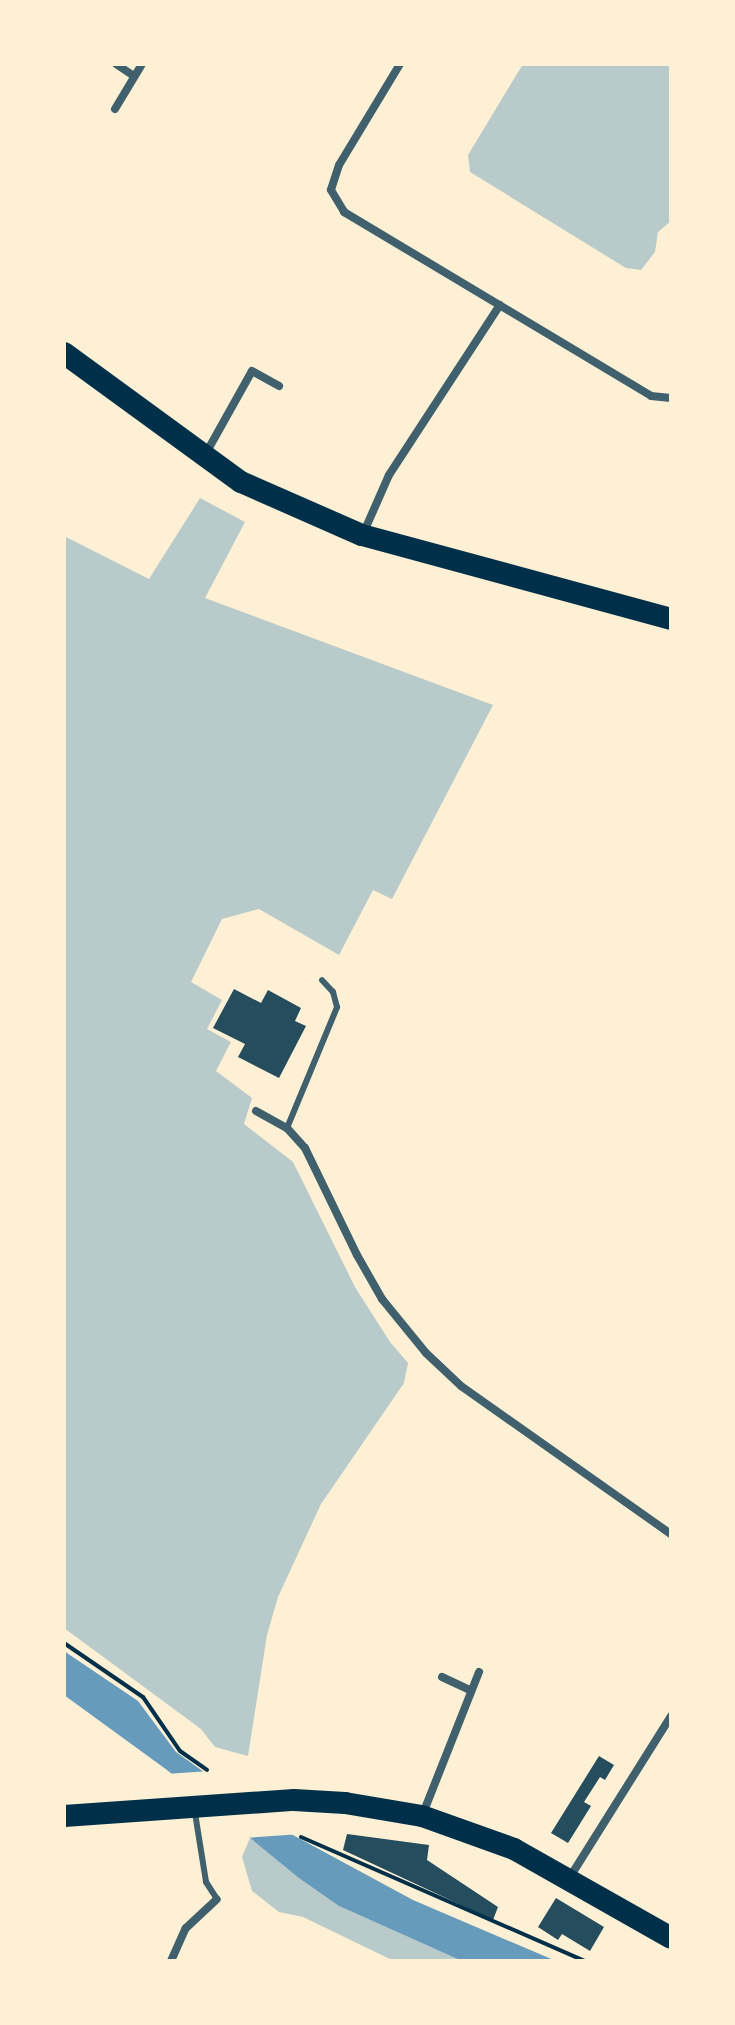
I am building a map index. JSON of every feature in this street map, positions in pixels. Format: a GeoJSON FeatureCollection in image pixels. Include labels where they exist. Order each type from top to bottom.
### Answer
{"type":"FeatureCollection","features":[{"type":"Feature","properties":{"kind":"highway"},"geometry":{"type":"LineString","coordinates":[[64,353],[241,482],[362,535],[671,619]]}},
{"type":"Feature","properties":{"kind":"highway"},"geometry":{"type":"LineString","coordinates":[[64,1816],[257,1801],[323,1801],[422,1816],[514,1849],[671,1938]]}},
{"type":"Feature","properties":{"kind":"street"},"geometry":{"type":"LineString","coordinates":[[116,64],[134,76]]}},
{"type":"Feature","properties":{"kind":"street"},"geometry":{"type":"LineString","coordinates":[[115,109],[142,64]]}},
{"type":"Feature","properties":{"kind":"street"},"geometry":{"type":"LineString","coordinates":[[400,64],[339,165],[331,190],[344,212],[651,396],[671,398]]}},
{"type":"Feature","properties":{"kind":"street"},"geometry":{"type":"LineString","coordinates":[[362,535],[389,475],[500,305]]}},
{"type":"Feature","properties":{"kind":"street"},"geometry":{"type":"LineString","coordinates":[[204,456],[252,371],[279,386]]}},
{"type":"Feature","properties":{"kind":"street"},"geometry":{"type":"LineString","coordinates":[[256,1111],[287,1128],[305,1148],[382,1299],[426,1353],[461,1386],[671,1534]]}},
{"type":"Feature","properties":{"kind":"street"},"geometry":{"type":"LineString","coordinates":[[422,1816],[479,1672]]}},
{"type":"Feature","properties":{"kind":"street"},"geometry":{"type":"LineString","coordinates":[[442,1677],[470,1690]]}},
{"type":"Feature","properties":{"kind":"street"},"geometry":{"type":"LineString","coordinates":[[569,1878],[671,1716]]}},
{"type":"Feature","properties":{"kind":"street"},"geometry":{"type":"LineString","coordinates":[[171,1961],[186,1928],[217,1899]]}},
{"type":"Feature","properties":{"kind":"lane"},"geometry":{"type":"LineString","coordinates":[[287,1128],[337,1007],[333,992],[322,980]]}},
{"type":"Feature","properties":{"kind":"lane"},"geometry":{"type":"LineString","coordinates":[[202,1805],[204,1874],[217,1899]]}},
{"type":"Feature","properties":{"kind":"path"},"geometry":{"type":"LineString","coordinates":[[64,1643],[143,1697],[180,1751],[207,1770]]}},
{"type":"Feature","properties":{"kind":"path"},"geometry":{"type":"LineString","coordinates":[[301,1837],[585,1961]]}},
{"type":"Feature","properties":{"kind":"shaded area"},"geometry":{"type":"Polygon","coordinates":[[[523,64],[671,64],[671,221],[658,232],[655,252],[641,270],[626,268],[470,172],[468,155],[523,64]]]}},
{"type":"Feature","properties":{"kind":"shaded area"},"geometry":{"type":"Polygon","coordinates":[[[200,498],[245,522],[205,598],[493,705],[392,899],[373,890],[339,955],[259,909],[222,919],[191,982],[222,1000],[207,1029],[231,1042],[216,1071],[252,1098],[244,1124],[293,1162],[355,1287],[390,1342],[408,1363],[404,1383],[321,1504],[278,1597],[267,1635],[248,1756],[215,1747],[201,1729],[64,1628],[64,536],[149,579],[200,498]]]}},
{"type":"Feature","properties":{"kind":"shaded area"},"geometry":{"type":"Polygon","coordinates":[[[250,1838],[339,1906],[462,1961],[394,1961],[303,1917],[279,1912],[252,1891],[242,1857],[250,1838]]]}},
{"type":"Feature","properties":{"kind":"water"},"geometry":{"type":"Polygon","coordinates":[[[64,1651],[138,1701],[176,1752],[291,1834],[413,1900],[556,1961],[462,1961],[339,1906],[299,1878],[167,1770],[64,1695],[64,1651]]]}},
{"type":"Feature","properties":{"kind":"pier"},"geometry":{"type":"Polygon","coordinates":[[[210,1771],[301,1834],[244,1838],[166,1774],[210,1771]]]}},
{"type":"Feature","properties":{"kind":"building"},"geometry":{"type":"Polygon","coordinates":[[[234,989],[261,1003],[268,990],[301,1008],[295,1021],[306,1026],[279,1078],[238,1057],[245,1044],[213,1028],[234,989]]]}},
{"type":"Feature","properties":{"kind":"building"},"geometry":{"type":"Polygon","coordinates":[[[599,1756],[614,1765],[605,1780],[600,1777],[584,1802],[591,1806],[568,1843],[551,1833],[599,1756]]]}},
{"type":"Feature","properties":{"kind":"building"},"geometry":{"type":"Polygon","coordinates":[[[347,1834],[429,1845],[427,1860],[498,1907],[493,1920],[343,1850],[347,1834]]]}},
{"type":"Feature","properties":{"kind":"building"},"geometry":{"type":"Polygon","coordinates":[[[556,1898],[604,1927],[590,1951],[562,1934],[558,1940],[538,1927],[556,1898]]]}}]}
